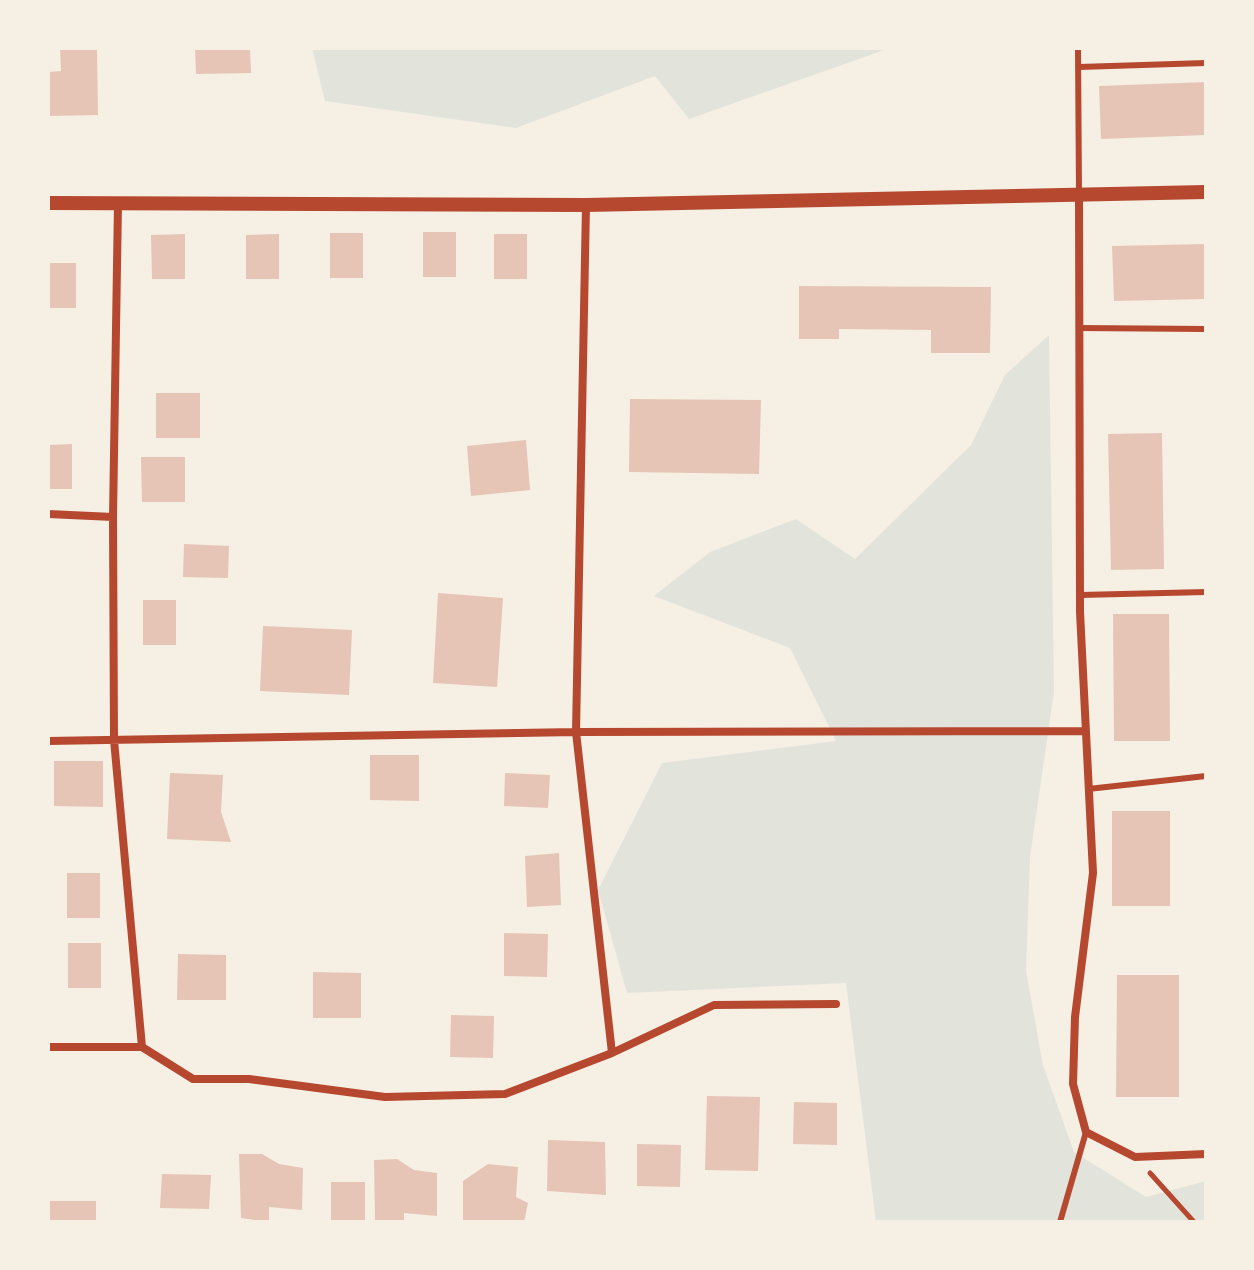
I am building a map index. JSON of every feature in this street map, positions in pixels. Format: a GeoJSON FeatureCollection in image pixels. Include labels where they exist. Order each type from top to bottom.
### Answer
{"type":"FeatureCollection","features":[{"type":"Feature","properties":{"kind":"street"},"geometry":{"type":"LineString","coordinates":[[48,203],[586,205],[1206,192]]}},
{"type":"Feature","properties":{"kind":"street"},"geometry":{"type":"LineString","coordinates":[[1079,195],[1080,595],[1093,873],[1075,1017],[1073,1084],[1086,1132],[1135,1157],[1206,1154]]}},
{"type":"Feature","properties":{"kind":"street"},"geometry":{"type":"LineString","coordinates":[[118,203],[113,517],[114,740],[142,1047]]}},
{"type":"Feature","properties":{"kind":"street"},"geometry":{"type":"LineString","coordinates":[[586,205],[576,732],[612,1053]]}},
{"type":"Feature","properties":{"kind":"street"},"geometry":{"type":"LineString","coordinates":[[48,514],[113,517]]}},
{"type":"Feature","properties":{"kind":"street"},"geometry":{"type":"LineString","coordinates":[[48,741],[576,732],[1085,731]]}},
{"type":"Feature","properties":{"kind":"street"},"geometry":{"type":"LineString","coordinates":[[48,1047],[142,1047],[193,1079],[249,1079],[385,1097],[505,1094],[612,1053],[714,1005],[836,1004]]}},
{"type":"Feature","properties":{"kind":"lane"},"geometry":{"type":"LineString","coordinates":[[1078,48],[1079,195]]}},
{"type":"Feature","properties":{"kind":"lane"},"geometry":{"type":"LineString","coordinates":[[1079,67],[1206,63]]}},
{"type":"Feature","properties":{"kind":"lane"},"geometry":{"type":"LineString","coordinates":[[1079,328],[1206,329]]}},
{"type":"Feature","properties":{"kind":"lane"},"geometry":{"type":"LineString","coordinates":[[1080,595],[1206,592]]}},
{"type":"Feature","properties":{"kind":"lane"},"geometry":{"type":"LineString","coordinates":[[1088,789],[1206,776]]}},
{"type":"Feature","properties":{"kind":"lane"},"geometry":{"type":"LineString","coordinates":[[1060,1222],[1086,1132]]}},
{"type":"Feature","properties":{"kind":"path"},"geometry":{"type":"LineString","coordinates":[[1135,1157],[1194,1222]]}},
{"type":"Feature","properties":{"kind":"shaded area"},"geometry":{"type":"Polygon","coordinates":[[[312,48],[890,48],[689,119],[655,76],[516,128],[325,101],[312,48]]]}},
{"type":"Feature","properties":{"kind":"shaded area"},"geometry":{"type":"Polygon","coordinates":[[[1049,335],[1054,692],[1030,857],[1026,971],[1043,1065],[1074,1152],[1146,1197],[1206,1181],[1206,1222],[876,1222],[846,983],[627,993],[598,890],[662,763],[836,741],[790,648],[654,596],[710,552],[796,519],[855,559],[971,445],[1005,375],[1049,335]]]}},
{"type":"Feature","properties":{"kind":"building"},"geometry":{"type":"Polygon","coordinates":[[[60,48],[97,48],[98,115],[48,116],[48,72],[61,71],[60,48]]]}},
{"type":"Feature","properties":{"kind":"building"},"geometry":{"type":"Polygon","coordinates":[[[195,48],[250,48],[251,73],[196,74],[195,48]]]}},
{"type":"Feature","properties":{"kind":"building"},"geometry":{"type":"Polygon","coordinates":[[[1206,82],[1206,135],[1101,139],[1099,86],[1206,82]]]}},
{"type":"Feature","properties":{"kind":"building"},"geometry":{"type":"Polygon","coordinates":[[[423,232],[456,232],[456,277],[423,277],[423,232]]]}},
{"type":"Feature","properties":{"kind":"building"},"geometry":{"type":"Polygon","coordinates":[[[330,233],[363,233],[363,278],[330,278],[330,233]]]}},
{"type":"Feature","properties":{"kind":"building"},"geometry":{"type":"Polygon","coordinates":[[[185,234],[185,279],[152,279],[151,235],[185,234]]]}},
{"type":"Feature","properties":{"kind":"building"},"geometry":{"type":"Polygon","coordinates":[[[279,234],[279,279],[246,279],[246,235],[279,234]]]}},
{"type":"Feature","properties":{"kind":"building"},"geometry":{"type":"Polygon","coordinates":[[[494,234],[527,234],[527,279],[494,279],[494,234]]]}},
{"type":"Feature","properties":{"kind":"building"},"geometry":{"type":"Polygon","coordinates":[[[1206,244],[1206,299],[1114,301],[1112,246],[1206,244]]]}},
{"type":"Feature","properties":{"kind":"building"},"geometry":{"type":"Polygon","coordinates":[[[48,263],[76,263],[76,308],[48,308],[48,263]]]}},
{"type":"Feature","properties":{"kind":"building"},"geometry":{"type":"Polygon","coordinates":[[[799,286],[991,287],[990,353],[931,353],[931,330],[839,329],[839,339],[799,339],[799,286]]]}},
{"type":"Feature","properties":{"kind":"building"},"geometry":{"type":"Polygon","coordinates":[[[156,393],[200,393],[200,438],[156,438],[156,393]]]}},
{"type":"Feature","properties":{"kind":"building"},"geometry":{"type":"Polygon","coordinates":[[[630,399],[761,400],[759,474],[629,472],[630,399]]]}},
{"type":"Feature","properties":{"kind":"building"},"geometry":{"type":"Polygon","coordinates":[[[1162,433],[1164,569],[1111,570],[1108,434],[1162,433]]]}},
{"type":"Feature","properties":{"kind":"building"},"geometry":{"type":"Polygon","coordinates":[[[526,440],[530,490],[471,496],[467,446],[526,440]]]}},
{"type":"Feature","properties":{"kind":"building"},"geometry":{"type":"Polygon","coordinates":[[[72,444],[72,489],[48,489],[48,445],[72,444]]]}},
{"type":"Feature","properties":{"kind":"building"},"geometry":{"type":"Polygon","coordinates":[[[141,457],[185,457],[185,502],[142,502],[141,457]]]}},
{"type":"Feature","properties":{"kind":"building"},"geometry":{"type":"Polygon","coordinates":[[[184,544],[229,546],[228,578],[183,577],[184,544]]]}},
{"type":"Feature","properties":{"kind":"building"},"geometry":{"type":"Polygon","coordinates":[[[438,593],[503,598],[497,687],[433,683],[438,593]]]}},
{"type":"Feature","properties":{"kind":"building"},"geometry":{"type":"Polygon","coordinates":[[[143,600],[176,600],[176,645],[143,645],[143,600]]]}},
{"type":"Feature","properties":{"kind":"building"},"geometry":{"type":"Polygon","coordinates":[[[1113,614],[1169,614],[1170,741],[1114,741],[1113,614]]]}},
{"type":"Feature","properties":{"kind":"building"},"geometry":{"type":"Polygon","coordinates":[[[263,626],[352,630],[349,695],[260,691],[263,626]]]}},
{"type":"Feature","properties":{"kind":"building"},"geometry":{"type":"Polygon","coordinates":[[[370,755],[419,755],[419,801],[370,800],[370,755]]]}},
{"type":"Feature","properties":{"kind":"building"},"geometry":{"type":"Polygon","coordinates":[[[54,761],[103,761],[103,807],[54,806],[54,761]]]}},
{"type":"Feature","properties":{"kind":"building"},"geometry":{"type":"Polygon","coordinates":[[[170,773],[223,775],[221,812],[231,842],[167,839],[170,773]]]}},
{"type":"Feature","properties":{"kind":"building"},"geometry":{"type":"Polygon","coordinates":[[[505,773],[550,775],[548,808],[504,806],[505,773]]]}},
{"type":"Feature","properties":{"kind":"building"},"geometry":{"type":"Polygon","coordinates":[[[1112,811],[1170,811],[1170,906],[1112,906],[1112,811]]]}},
{"type":"Feature","properties":{"kind":"building"},"geometry":{"type":"Polygon","coordinates":[[[559,853],[561,905],[527,907],[525,856],[559,853]]]}},
{"type":"Feature","properties":{"kind":"building"},"geometry":{"type":"Polygon","coordinates":[[[67,873],[100,873],[100,918],[67,918],[67,873]]]}},
{"type":"Feature","properties":{"kind":"building"},"geometry":{"type":"Polygon","coordinates":[[[504,933],[548,934],[547,977],[504,976],[504,933]]]}},
{"type":"Feature","properties":{"kind":"building"},"geometry":{"type":"Polygon","coordinates":[[[68,943],[101,943],[101,988],[68,988],[68,943]]]}},
{"type":"Feature","properties":{"kind":"building"},"geometry":{"type":"Polygon","coordinates":[[[178,954],[226,955],[226,1000],[177,1000],[178,954]]]}},
{"type":"Feature","properties":{"kind":"building"},"geometry":{"type":"Polygon","coordinates":[[[313,972],[361,973],[361,1018],[313,1018],[313,972]]]}},
{"type":"Feature","properties":{"kind":"building"},"geometry":{"type":"Polygon","coordinates":[[[1117,975],[1179,975],[1179,1097],[1116,1097],[1117,975]]]}},
{"type":"Feature","properties":{"kind":"building"},"geometry":{"type":"Polygon","coordinates":[[[451,1015],[494,1016],[493,1058],[450,1057],[451,1015]]]}},
{"type":"Feature","properties":{"kind":"building"},"geometry":{"type":"Polygon","coordinates":[[[707,1096],[760,1097],[758,1171],[705,1170],[707,1096]]]}},
{"type":"Feature","properties":{"kind":"building"},"geometry":{"type":"Polygon","coordinates":[[[794,1102],[837,1103],[837,1145],[793,1144],[794,1102]]]}},
{"type":"Feature","properties":{"kind":"building"},"geometry":{"type":"Polygon","coordinates":[[[548,1140],[605,1142],[606,1195],[547,1191],[548,1140]]]}},
{"type":"Feature","properties":{"kind":"building"},"geometry":{"type":"Polygon","coordinates":[[[637,1144],[681,1145],[680,1187],[637,1186],[637,1144]]]}},
{"type":"Feature","properties":{"kind":"building"},"geometry":{"type":"Polygon","coordinates":[[[239,1154],[262,1154],[279,1164],[303,1168],[302,1210],[269,1207],[269,1222],[241,1218],[239,1154]]]}},
{"type":"Feature","properties":{"kind":"building"},"geometry":{"type":"Polygon","coordinates":[[[397,1159],[414,1170],[437,1173],[437,1216],[404,1213],[404,1222],[375,1222],[374,1160],[397,1159]]]}},
{"type":"Feature","properties":{"kind":"building"},"geometry":{"type":"Polygon","coordinates":[[[488,1164],[518,1167],[516,1197],[528,1203],[524,1222],[463,1222],[463,1181],[488,1164]]]}},
{"type":"Feature","properties":{"kind":"building"},"geometry":{"type":"Polygon","coordinates":[[[162,1174],[211,1175],[209,1209],[160,1208],[162,1174]]]}},
{"type":"Feature","properties":{"kind":"building"},"geometry":{"type":"Polygon","coordinates":[[[331,1182],[365,1182],[365,1222],[331,1222],[331,1182]]]}},
{"type":"Feature","properties":{"kind":"building"},"geometry":{"type":"Polygon","coordinates":[[[48,1201],[96,1201],[96,1222],[48,1222],[48,1201]]]}}]}
